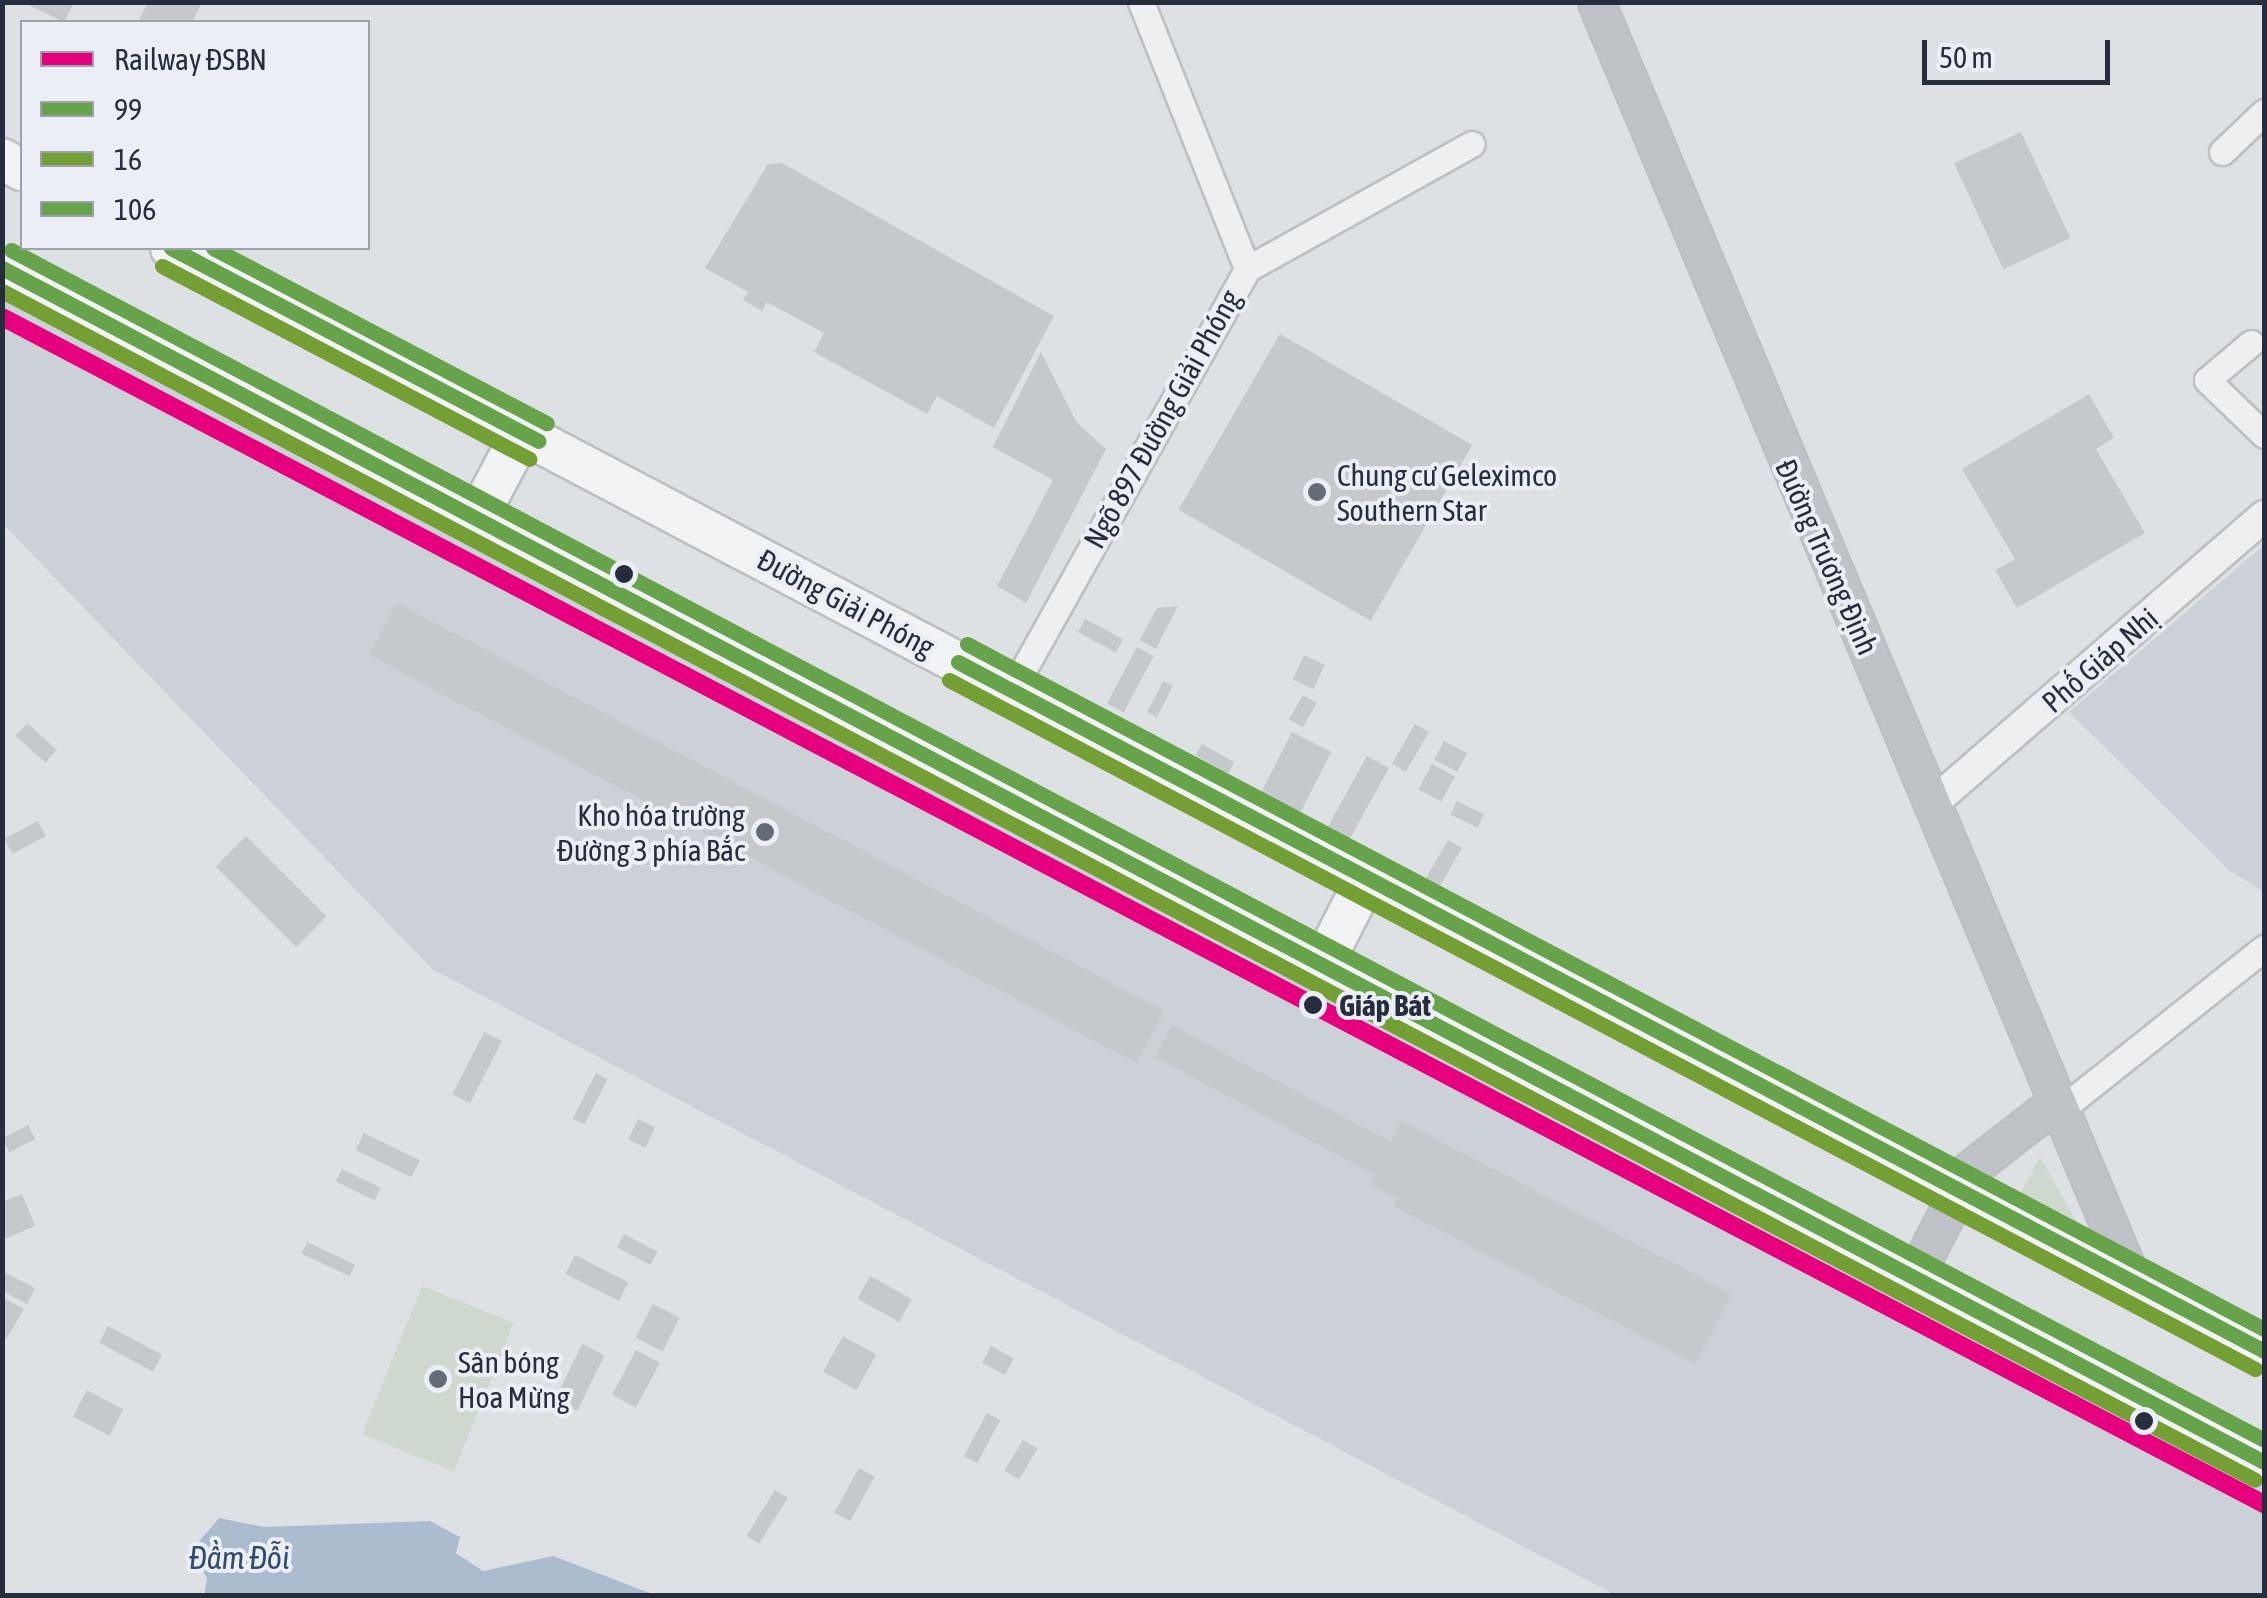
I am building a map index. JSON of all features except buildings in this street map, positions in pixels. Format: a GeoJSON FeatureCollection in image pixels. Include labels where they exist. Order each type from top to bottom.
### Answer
{"type":"FeatureCollection","features":[{"type":"Feature","properties":{"kind":"main road","name":"Đường Trương Định"},"geometry":{"type":"LineString","coordinates":[[1596,2],[2132,1280]]}},
{"type":"Feature","properties":{"kind":"main road","name":"Đường Giải Phóng"},"geometry":{"type":"LineString","coordinates":[[175,250],[2264,1351]]}},
{"type":"Feature","properties":{"kind":"main road"},"geometry":{"type":"LineString","coordinates":[[2,268],[2264,1462]]}},
{"type":"Feature","properties":{"kind":"main road"},"geometry":{"type":"LineString","coordinates":[[485,522],[530,437]]}},
{"type":"Feature","properties":{"kind":"main road"},"geometry":{"type":"LineString","coordinates":[[1322,965],[1367,878]]}},
{"type":"Feature","properties":{"kind":"main road"},"geometry":{"type":"LineString","coordinates":[[1914,1278],[1968,1170],[2041,1114],[2059,1111]]}},
{"type":"Feature","properties":{"kind":"street"},"geometry":{"type":"LineString","coordinates":[[1140,2],[1248,269]]}},
{"type":"Feature","properties":{"kind":"street"},"geometry":{"type":"LineString","coordinates":[[2222,152],[2264,112]]}},
{"type":"Feature","properties":{"kind":"street","name":"Ngõ 897 Đường Giải Phóng"},"geometry":{"type":"LineString","coordinates":[[1012,690],[1248,269],[1472,144]]}},
{"type":"Feature","properties":{"kind":"street"},"geometry":{"type":"LineString","coordinates":[[2251,342],[2207,380],[2264,435]]}},
{"type":"Feature","properties":{"kind":"street","name":"Phố Giáp Nhị"},"geometry":{"type":"LineString","coordinates":[[1934,802],[2264,516]]}},
{"type":"Feature","properties":{"kind":"street"},"geometry":{"type":"LineString","coordinates":[[2059,1111],[2264,948]]}},
{"type":"Feature","properties":{"kind":"shaded area"},"geometry":{"type":"Polygon","coordinates":[[[2,298],[2264,1482],[2264,1595],[1615,1595],[432,969],[3,524],[2,298]]]}},
{"type":"Feature","properties":{"kind":"shaded area"},"geometry":{"type":"Polygon","coordinates":[[[2264,545],[2264,892],[2230,871],[2069,712],[2264,545]]]}},
{"type":"Feature","properties":{"kind":"shaded area"},"geometry":{"type":"Polygon","coordinates":[[[2040,1157],[2085,1237],[2017,1200],[2040,1157]]]}},
{"type":"Feature","properties":{"kind":"shaded area","name":"Sân bóng Hoa Mừng"},"geometry":{"type":"Polygon","coordinates":[[[422,1286],[514,1323],[454,1471],[362,1434],[422,1286]]]}},
{"type":"Feature","properties":{"kind":"water","name":"Đầm Đỗi"},"geometry":{"type":"Polygon","coordinates":[[[219,1518],[264,1527],[430,1521],[460,1537],[456,1553],[483,1571],[553,1556],[655,1595],[204,1595],[207,1578],[191,1551],[219,1518]]]}},
{"type":"Feature","properties":{"kind":"rail line","name":"ĐSBN"},"geometry":{"type":"LineString","coordinates":[[2,317],[2264,1504]]}},
{"type":"Feature","properties":{"kind":"transit line","name":"106"},"geometry":{"type":"LineString","coordinates":[[11,250],[2264,1440]]}},
{"type":"Feature","properties":{"kind":"transit line","name":"99"},"geometry":{"type":"LineString","coordinates":[[175,250],[538,441]]}},
{"type":"Feature","properties":{"kind":"transit line","name":"106"},"geometry":{"type":"LineString","coordinates":[[217,250],[547,423]]}},
{"type":"Feature","properties":{"kind":"transit line","name":"16"},"geometry":{"type":"LineString","coordinates":[[162,266],[529,459]]}},
{"type":"Feature","properties":{"kind":"transit line","name":"99"},"geometry":{"type":"LineString","coordinates":[[2,268],[2264,1462]]}},
{"type":"Feature","properties":{"kind":"transit line","name":"16"},"geometry":{"type":"LineString","coordinates":[[2,291],[2255,1480]]}},
{"type":"Feature","properties":{"kind":"transit line","name":"106"},"geometry":{"type":"LineString","coordinates":[[967,644],[2264,1329]]}},
{"type":"Feature","properties":{"kind":"transit line","name":"99"},"geometry":{"type":"LineString","coordinates":[[958,662],[2264,1351]]}},
{"type":"Feature","properties":{"kind":"transit line","name":"16"},"geometry":{"type":"LineString","coordinates":[[949,680],[2255,1369]]}},
{"type":"Feature","properties":{"kind":"place","name":"Chung cư Geleximco Southern Star"},"geometry":{"type":"Point","coordinates":[1317,492]}},
{"type":"Feature","properties":{"kind":"place","name":"Kho hóa trường Đường 3 phía Bắc"},"geometry":{"type":"Point","coordinates":[765,832]}},
{"type":"Feature","properties":{"kind":"place","name":"Giáp Bát"},"geometry":{"type":"Point","coordinates":[1313,1005]}},
{"type":"Feature","properties":{"kind":"place","name":"Sân bóng Hoa Mừng"},"geometry":{"type":"Point","coordinates":[438,1379]}}]}
